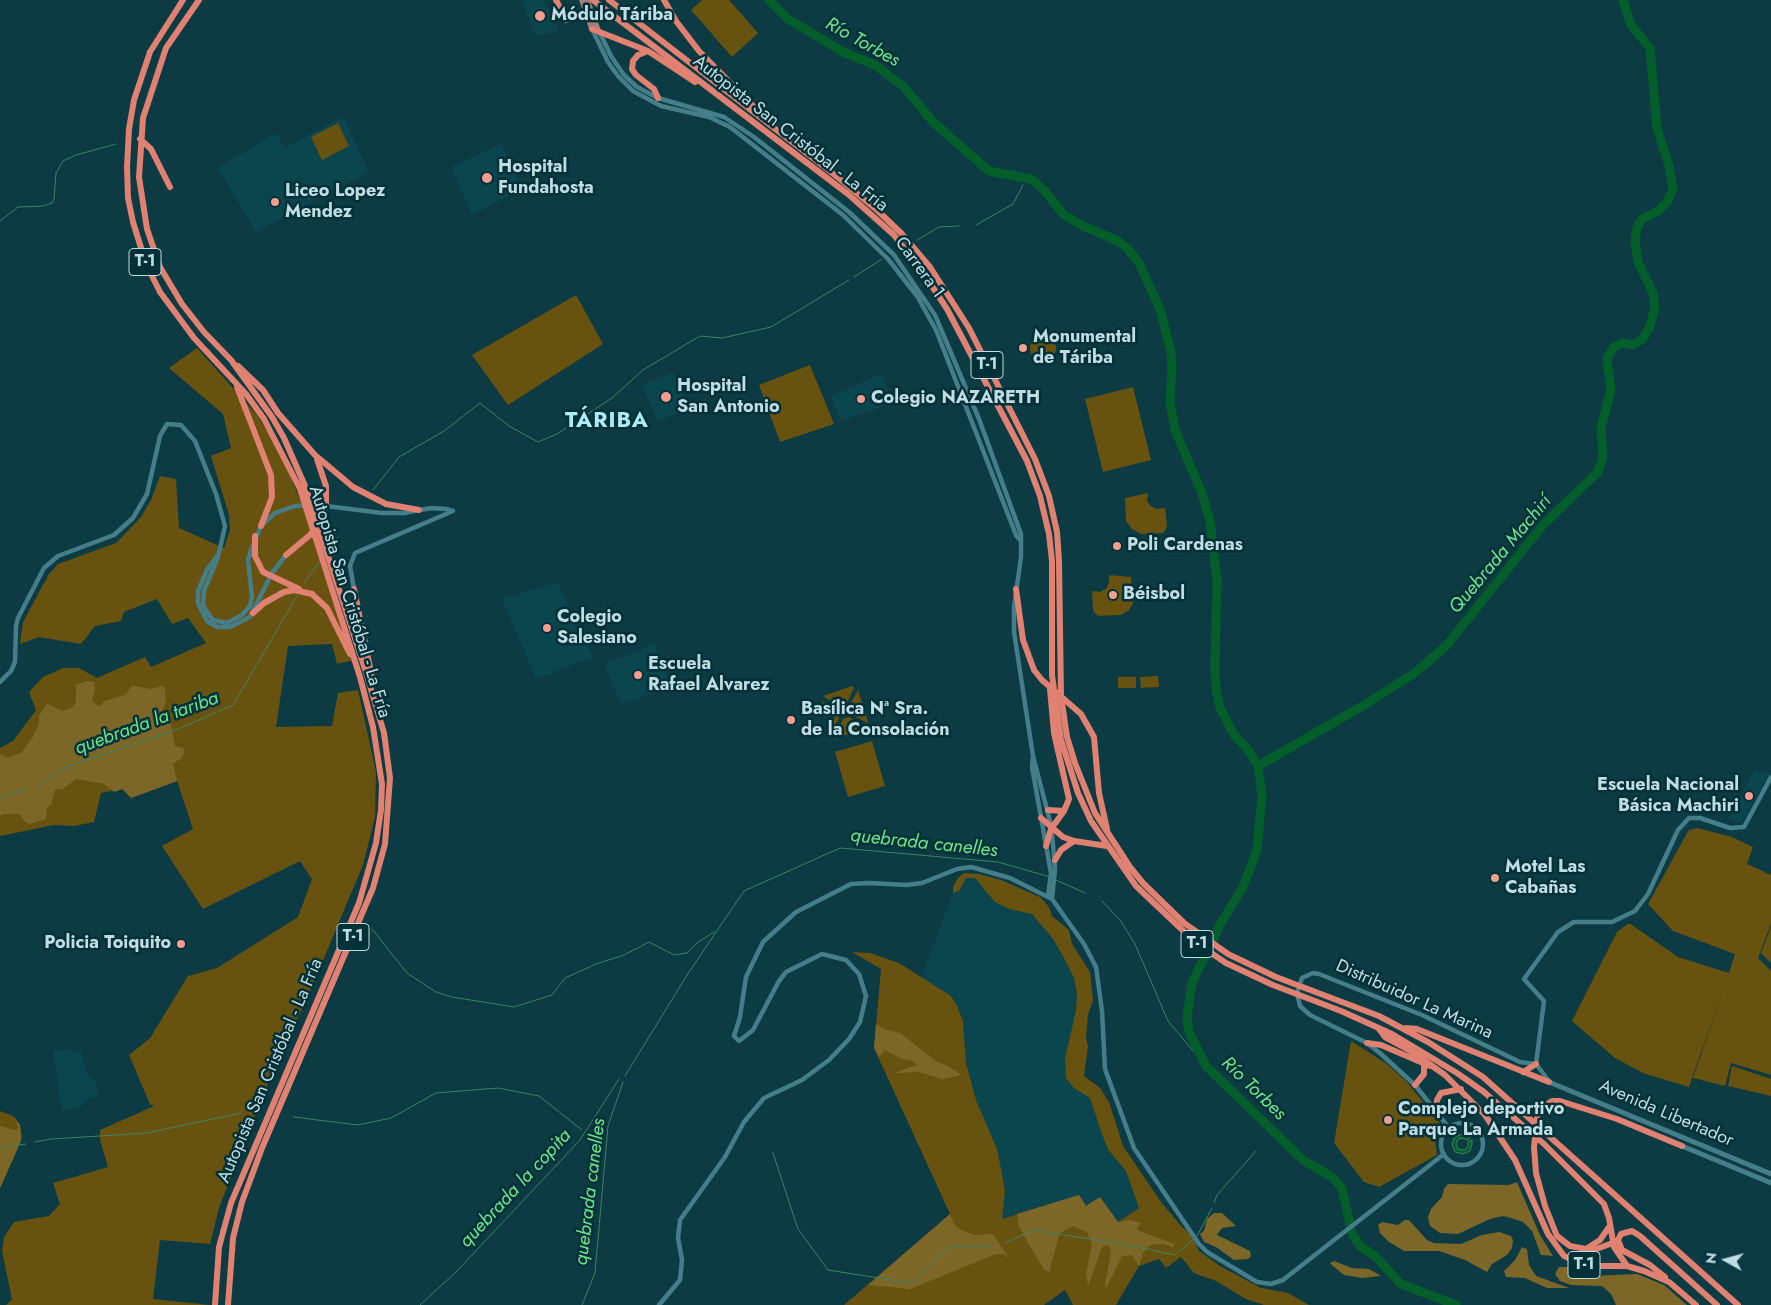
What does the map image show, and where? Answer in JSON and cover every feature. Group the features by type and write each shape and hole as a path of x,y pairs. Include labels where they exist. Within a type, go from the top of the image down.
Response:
{"highway":[{"name":"Autopista San Cristóbal - La Fría","path":"183,0 150,52 139,81 129,129 126,174 128,198 146,264 160,292 194,338 235,383 264,419 302,488"},
{"name":"Autopista San Cristóbal - La Fría","path":"199,0 166,48 148,100 140,139 141,196 146,229 154,252 182,304 204,332 231,360 272,417 302,488 375,700 384,733 390,778 388,821 380,867 363,913 262,1148 242,1202 233,1238 228,1305"},
{"path":"556,0 566,20"},
{"name":"Autopista San Cristóbal - La Fría","path":"593,0 848,194 894,235 924,274 954,321 1026,462 1040,496 1049,534 1052,561 1052,658 1057,717 1068,763 1078,793 1091,821 1107,846 1116,853 1158,899 1197,933 1228,954 1253,967 1379,1016 1447,1053 1483,1078 1738,1305"},
{"name":"Autopista San Cristóbal - La Fría","path":"609,0 878,211 901,233 930,267 969,328 1035,459 1049,496 1057,532 1060,591 1061,696 1067,737 1085,793 1116,853 1144,895 1195,942 1249,974 1378,1028 1385,1037 1433,1067 1461,1089 1485,1114 1515,1160 1554,1246 1564,1256 1581,1264 1598,1267 1628,1266 1669,1282 1696,1305"},
{"path":"664,0 694,46 772,127"},
{"path":"595,30 648,51 717,95"},
{"path":"648,51 638,55 633,61 632,69 636,75 654,89 658,98"},
{"path":"140,139 151,149 170,187"},
{"path":"231,360 263,390 278,413 315,455 353,487 374,500 419,510"},
{"path":"235,383 271,474 272,497 261,526"},
{"path":"286,554 310,535 322,521 326,503 326,486 315,455"},
{"path":"255,536 255,556 263,572 312,594 327,608 360,677"},
{"name":"Autopista San Cristóbal - La Fría","path":"215,1305 219,1247 231,1203 359,903 373,860 380,818 382,784 373,727 327,560"},
{"path":"354,589 371,670 375,700"},
{"path":"1016,589 1023,640 1030,662 1042,680 1081,714 1094,736 1100,793 1108,835"},
{"path":"253,613 264,603 284,592 294,590 312,594"},
{"path":"1046,846 1051,829 1069,799 1055,740 1050,705 1050,666 1052,658"},
{"path":"1048,810 1064,810"},
{"path":"1041,818 1051,829 1074,841 1107,846"},
{"path":"1055,860 1061,850 1074,841"},
{"path":"1401,1027 1417,1029 1549,1082"},
{"path":"1378,1028 1401,1039 1458,1073 1509,1112 1544,1144 1604,1204 1617,1254 1628,1266"},
{"path":"1367,1043 1381,1045 1424,1062 1422,1079 1415,1085"},
{"path":"1523,1072 1536,1064"},
{"path":"1436,1110 1441,1093 1461,1089"},
{"path":"1682,1146 1617,1119 1560,1100 1552,1101 1538,1110 1534,1147 1538,1186 1552,1226 1563,1243 1579,1249 1594,1250 1615,1242 1624,1231 1635,1232 1717,1305"},
{"path":"1586,1249 1600,1240 1609,1226"},
{"path":"1615,1242 1622,1250 1650,1265 1669,1282"}],"main road":[{"path":"582,0 595,30"},
{"name":"Carrera 1","path":"587,0 595,30"},
{"name":"Avenida Libertador","path":"1549,1082 1771,1174"},
{"name":"Avenida Libertador","path":"1682,1146 1771,1183"}],"street":[{"name":"Carrera 1","path":"595,30 610,56 624,75 637,87 658,98 716,113 737,125 848,212 894,255 922,293 947,342 1016,518 1021,541 1013,619 1014,640 1033,756"},
{"name":"Carrera 1","path":"595,30 608,62 618,76 633,91 662,106 710,117 730,126 843,215 888,259 917,296 936,330 1016,535 1021,541"},
{"path":"0,682 11,671 15,662 18,618 44,568 58,556 114,536 125,528 142,504 160,436 168,424 180,425 195,441 216,494 225,526 219,553 202,597 204,610 213,620 222,624 233,622 247,612 250,606 252,596 248,560 255,536 261,526 275,513 296,506 330,505 388,514 446,509 453,512 356,553 350,566 354,589"},
{"path":"219,553 207,570 198,591 198,603 204,616 211,624 225,628 235,626 253,613 268,580 286,554"},
{"path":"1033,756 1048,810 1055,860 1052,873"},
{"path":"1033,756 1032,767 1052,873 1050,897"},
{"path":"1549,1082 1536,1064 1544,1001 1524,979 1558,932 1574,922 1612,922 1635,911 1648,894 1678,830 1689,818 1700,818 1730,828 1744,827 1771,777"},
{"path":"659,1305 680,1280 682,1260 678,1238 680,1220 725,1157 744,1122 764,1098 802,1080 834,1056 849,1039 865,1008 866,996 855,969 839,957 822,954 786,972 779,981 753,1030 745,1038 736,1040 734,1032 740,1017 746,977 754,957 772,932 796,912 851,884 907,885 922,883 964,868 981,869 1050,897 1084,944 1096,967 1102,1011 1105,1069 1128,1135 1143,1164 1180,1213 1199,1244 1207,1252 1258,1282 1277,1284 1444,1154"},
{"name":"Distribuidor La Marina","path":"1449,1128 1415,1085 1367,1043 1302,1009 1296,998 1302,978 1313,973 1328,977 1422,1015 1520,1062 1536,1064"},
{"path":"1458,1124 1471,1125 1480,1134 1483,1146 1478,1158 1466,1164 1454,1163 1444,1154 1442,1138 1449,1128 1458,1124"}],"shaded area":[{"name":"Módulo Táriba","path":"522,0 544,0 559,32 535,35"},
{"path":"702,0 729,0 758,33 732,57 691,10"},
{"name":"Liceo Lopez Mendez","path":"343,116 369,172 256,232 218,168 276,133 285,148"},
{"path":"338,123 349,146 322,160 311,137"},
{"name":"Hospital Fundahosta","path":"501,144 523,189 472,215 451,167"},
{"path":"576,295 603,344 508,405 472,355"},
{"path":"1043,335 1052,339 1056,348 1052,357 1043,361 1034,357 1030,348 1034,339"},
{"path":"197,348 258,416 283,459 302,504 353,660 337,664 332,644 288,646 276,727 332,726 338,693 358,690 376,772 375,817 363,865 314,982 262,1097 219,1208 210,1244 160,1240 153,1299 209,1305 6,1305 12,1299 2,1251 4,1237 14,1222 49,1216 60,1204 53,1183 108,1167 100,1140 100,1130 154,1106 150,1104 129,1055 150,1038 188,976 217,968 298,917 312,879 300,861 203,909 162,846 193,829 177,781 131,798 122,789 101,793 94,822 74,826 54,825 0,836 0,748 13,741 36,710 29,692 43,677 63,668 79,668 97,678 145,657 151,667 206,643 188,618 172,624 157,599 124,612 121,621 95,626 81,644 39,637 20,644 23,622 49,574 58,564 116,543 141,517 151,500 160,476 176,479 179,528 224,548 230,530 229,515 211,456 231,448 223,414 169,368"},
{"path":"810,365 834,424 780,442 759,385"},
{"name":"Hospital San Antonio","path":"673,372 690,408 658,421 642,386"},
{"name":"Colegio NAZARETH","path":"881,374 893,403 841,421 830,396"},
{"path":"1133,387 1151,460 1103,472 1085,399"},
{"name":"Béisbol","path":"1148,493 1147,501 1151,506 1157,509 1165,508 1167,527 1163,533 1141,534 1132,529 1126,521 1125,498"},
{"name":"Béisbol","path":"1109,575 1131,577 1133,603 1129,610 1121,615 1098,616 1093,611 1092,591 1100,592 1106,589 1109,583"},
{"name":"Colegio Salesiano","path":"557,582 593,657 536,679 502,599"},
{"name":"Escuela Rafael Alvarez","path":"654,644 671,686 621,704 604,664"},
{"path":"1158,676 1159,687 1141,688 1140,677"},
{"path":"1118,677 1136,677 1136,688 1118,688"},
{"path":"86,681 94,682 95,690 92,698 93,702 99,706 105,701 125,695 132,686 151,689 162,686 165,689 166,702 161,713 171,725 175,746 183,748 185,751 181,759 173,763 177,781 131,798 123,789 114,792 104,784 76,779 63,789 55,790 51,805 47,807 46,819 30,824 26,823 19,814 3,814 0,816 0,754 7,758 21,753 33,737 39,723 39,716 45,706 48,704 62,711 73,707 76,701 76,685"},
{"path":"852,686 854,688 846,705 839,707 823,696"},
{"path":"858,690 867,723 851,714 849,706"},
{"path":"822,701 837,710 839,718 831,734 827,723 834,719 835,715 832,712 824,712"},
{"path":"849,717 866,729 835,738 843,719"},
{"path":"872,741 885,786 848,797 835,752"},
{"name":"Escuela Nacional Básica Machiri","path":"1755,770 1770,773 1744,819 1739,822 1728,820"},
{"path":"1697,828 1732,837 1753,847 1747,864 1771,875 1771,924 1758,958 1771,971 1771,1075 1731,1063 1725,1086 1693,1078 1724,987 1689,1087 1643,1073 1615,1058 1572,1021 1617,932 1629,923 1678,957 1729,973 1735,954 1673,931 1648,904 1689,830"},
{"path":"964,873 979,874 1001,880 1040,897 1049,907 1052,916 1069,930 1072,944 1090,972 1093,1000 1088,1015 1086,1038 1088,1046 1084,1076 1100,1088 1109,1102 1123,1146 1161,1202 1182,1227 1191,1234 1199,1251 1220,1266 1261,1288 1288,1293 1309,1305 1264,1305 1246,1299 1216,1281 1194,1273 1181,1257 1166,1268 1159,1259 1139,1266 1116,1305 1073,1305 1065,1290 1044,1305 844,1305 950,1214 874,1048 881,969 852,952 870,953 899,963 951,996 957,1006 963,1021 966,1063 976,1100 997,1149 1005,1191 1002,1219 1079,1195 1086,1206 1100,1197 1118,1222 1139,1208 1126,1171 1109,1151 1104,1140 1090,1098 1074,1088 1066,1078 1065,1059 1076,1010 1077,994 1074,978 1065,960 1053,939 1032,914 1009,909 995,902 975,878 966,878 959,891 953,893 953,887 958,878"},
{"path":"966,877 975,878 980,882 995,902 1032,914 1053,939 1074,978 1077,994 1076,1010 1070,1040 1074,1088 1090,1098 1104,1140 1109,1151 1126,1171 1139,1208 1118,1222 1100,1198 1086,1206 1079,1196 1001,1219 1005,1191 1002,1174 976,1100 966,1063 963,1021 951,996 921,978 953,893 959,891"},
{"path":"1771,927 1771,963 1761,953"},
{"path":"876,1024 886,1030 900,1033 937,1062 962,1075 943,1079 918,1072 896,1073 909,1067 918,1066 911,1060 902,1059 885,1050 879,1057 874,1048"},
{"name":"Complejo deportivo Parque La Armada","path":"1351,1041 1387,1064 1407,1082 1442,1126 1435,1138 1437,1155 1379,1187 1364,1182 1334,1143"},
{"path":"70,1049 75,1052 81,1051 86,1073 96,1082 98,1096 88,1099 80,1108 62,1111 53,1051"},
{"path":"1732,1066 1771,1079 1771,1096 1728,1086"},
{"path":"0,1111 13,1116 20,1125 22,1135 0,1188"},
{"path":"13,1116 20,1125 21,1141 0,1188 0,1126 15,1130 19,1128"},
{"path":"1462,1134 1470,1138 1467,1140 1463,1138 1458,1139 1456,1144 1458,1149 1464,1150 1468,1147 1468,1142 1472,1140 1470,1151 1463,1154 1455,1152 1452,1144 1455,1137"},
{"path":"1517,1182 1540,1235 1553,1256 1541,1255 1532,1231 1523,1222 1503,1216 1490,1219 1458,1234 1440,1233 1430,1226 1428,1217 1431,1209 1442,1197 1444,1189 1448,1184 1509,1185"},
{"path":"1079,1195 1086,1206 1100,1197 1118,1222 1129,1220 1140,1223 1137,1230 1175,1244 1173,1247 1164,1244 1150,1245 1143,1253 1139,1266 1132,1255 1122,1256 1106,1289 1105,1284 1111,1252 1110,1247 1106,1245 1102,1247 1088,1286 1086,1273 1092,1245 1087,1232 1073,1226 1060,1233 1049,1272 1044,1270 1019,1227 1017,1214"},
{"path":"1214,1213 1222,1213 1236,1226 1222,1228 1217,1235 1250,1251 1251,1256 1248,1259 1234,1260 1216,1247 1204,1242 1200,1234 1204,1231 1207,1219"},
{"path":"950,1214 954,1224 961,1230 975,1235 993,1234 1011,1261 1004,1254 996,1254 910,1289 868,1285"},
{"path":"1405,1220 1409,1220 1427,1240 1434,1243 1461,1244 1482,1235 1499,1232 1511,1236 1513,1240 1512,1248 1507,1255 1492,1264 1487,1272 1465,1260 1439,1251 1404,1251 1389,1242 1380,1233 1378,1225 1382,1222 1398,1225"},
{"path":"1522,1247 1527,1249 1529,1265 1536,1276 1569,1288 1547,1288 1525,1278 1506,1277 1504,1271 1515,1260"},
{"path":"1334,1261 1352,1268 1369,1269 1381,1276 1362,1278 1344,1275 1330,1263"},
{"path":"1559,1267 1568,1267 1579,1273 1591,1276 1637,1274 1664,1285 1687,1305 1616,1305 1611,1294 1602,1286 1571,1285 1560,1281 1555,1274"}],"waterway":[{"name":"Río Torbes","path":"769,0 788,19 843,52 875,65 904,87 933,122 989,171 1031,179 1044,190 1063,214 1083,226 1118,241 1128,249 1139,263 1160,309 1171,352 1170,402 1175,430 1202,493 1210,521 1217,580 1215,665 1216,690 1220,708 1234,735 1247,748 1258,766 1262,795 1257,850 1243,887 1222,921 1192,983 1187,1017 1189,1032 1206,1066 1303,1160 1332,1177 1342,1188 1352,1234 1360,1246 1375,1256 1401,1284 1456,1305"},
{"name":"Quebrada Machirí","path":"1258,766 1366,704 1416,672 1447,645 1543,525 1598,472 1603,456 1601,428 1611,390 1607,358 1614,347 1623,343 1633,345 1643,339 1650,326 1655,307 1653,293 1638,262 1635,241 1637,228 1642,219 1658,211 1667,202 1673,189 1669,166 1657,128 1650,48 1631,25 1623,0"},
{"path":"0,221 18,207 43,206 52,203 56,173 63,161 76,155 116,144"},
{"name":"quebrada la tariba","path":"976,225 1013,204 1023,185"},
{"name":"quebrada la tariba","path":"917,240 939,227 959,226"},
{"name":"quebrada la tariba","path":"854,277 882,259"},
{"name":"quebrada la tariba","path":"373,490 399,457 444,431 480,403 509,426 538,442 557,434 612,398 643,370 700,336 722,338 771,327 849,280"},
{"name":"quebrada la tariba","path":"329,550 338,537"},
{"name":"quebrada la tariba","path":"304,583 320,561"},
{"name":"quebrada la tariba","path":"39,786 69,766 178,729 233,705 297,596"},
{"name":"quebrada la tariba","path":"0,798 26,789"},
{"name":"quebrada canelles","path":"625,1076 689,972 744,891 840,848 998,862 1050,877"},
{"name":"quebrada canelles","path":"1056,880 1085,893"},
{"name":"quebrada canelles","path":"1102,901 1120,920 1135,944 1168,1021 1206,1066"},
{"path":"372,929 407,973 436,992 452,997 514,1007 552,995 565,978 596,964 624,955 649,942 674,955 687,953 697,943 714,932"},
{"name":"quebrada la copita","path":"420,1305 456,1272 580,1140 619,1079"},
{"name":"quebrada canelles","path":"582,1305 595,1273 608,1126 623,1082"},
{"path":"294,1117 358,1125 391,1118 436,1093 498,1088 539,1096 582,1130"},
{"path":"35,1142 51,1139 147,1133 241,1113"},
{"path":"0,1148 26,1144"},
{"path":"1214,1203 1217,1195 1256,1151"},
{"path":"773,1153 798,1229 828,1270 910,1283 950,1247 991,1246"},
{"path":"1197,1236 1212,1208"},
{"path":"1005,1243 1034,1230 1175,1255 1194,1239"}],"place":[{"name":"Módulo Táriba","path":"540,16"},
{"name":"Hospital Fundahosta","path":"487,178"},
{"name":"Liceo Lopez Mendez","path":"275,202"},
{"name":"Monumental de Táriba","path":"1023,348"},
{"name":"Hospital San Antonio","path":"666,397"},
{"name":"Colegio NAZARETH","path":"861,399"},
{"name":"Poli Cardenas","path":"1117,546"},
{"name":"Béisbol","path":"1113,595"},
{"name":"Colegio Salesiano","path":"547,628"},
{"name":"Escuela Rafael Alvarez","path":"638,675"},
{"name":"Basílica Nª Sra. de la Consolación","path":"791,720"},
{"name":"Escuela Nacional Básica Machiri","path":"1749,796"},
{"name":"Motel Las Cabañas","path":"1495,878"},
{"name":"Policia Toiquito","path":"181,944"},
{"name":"Complejo deportivo Parque La Armada","path":"1388,1120"}],"district":[{"name":"TÁRIBA","path":"607,422"}]}
